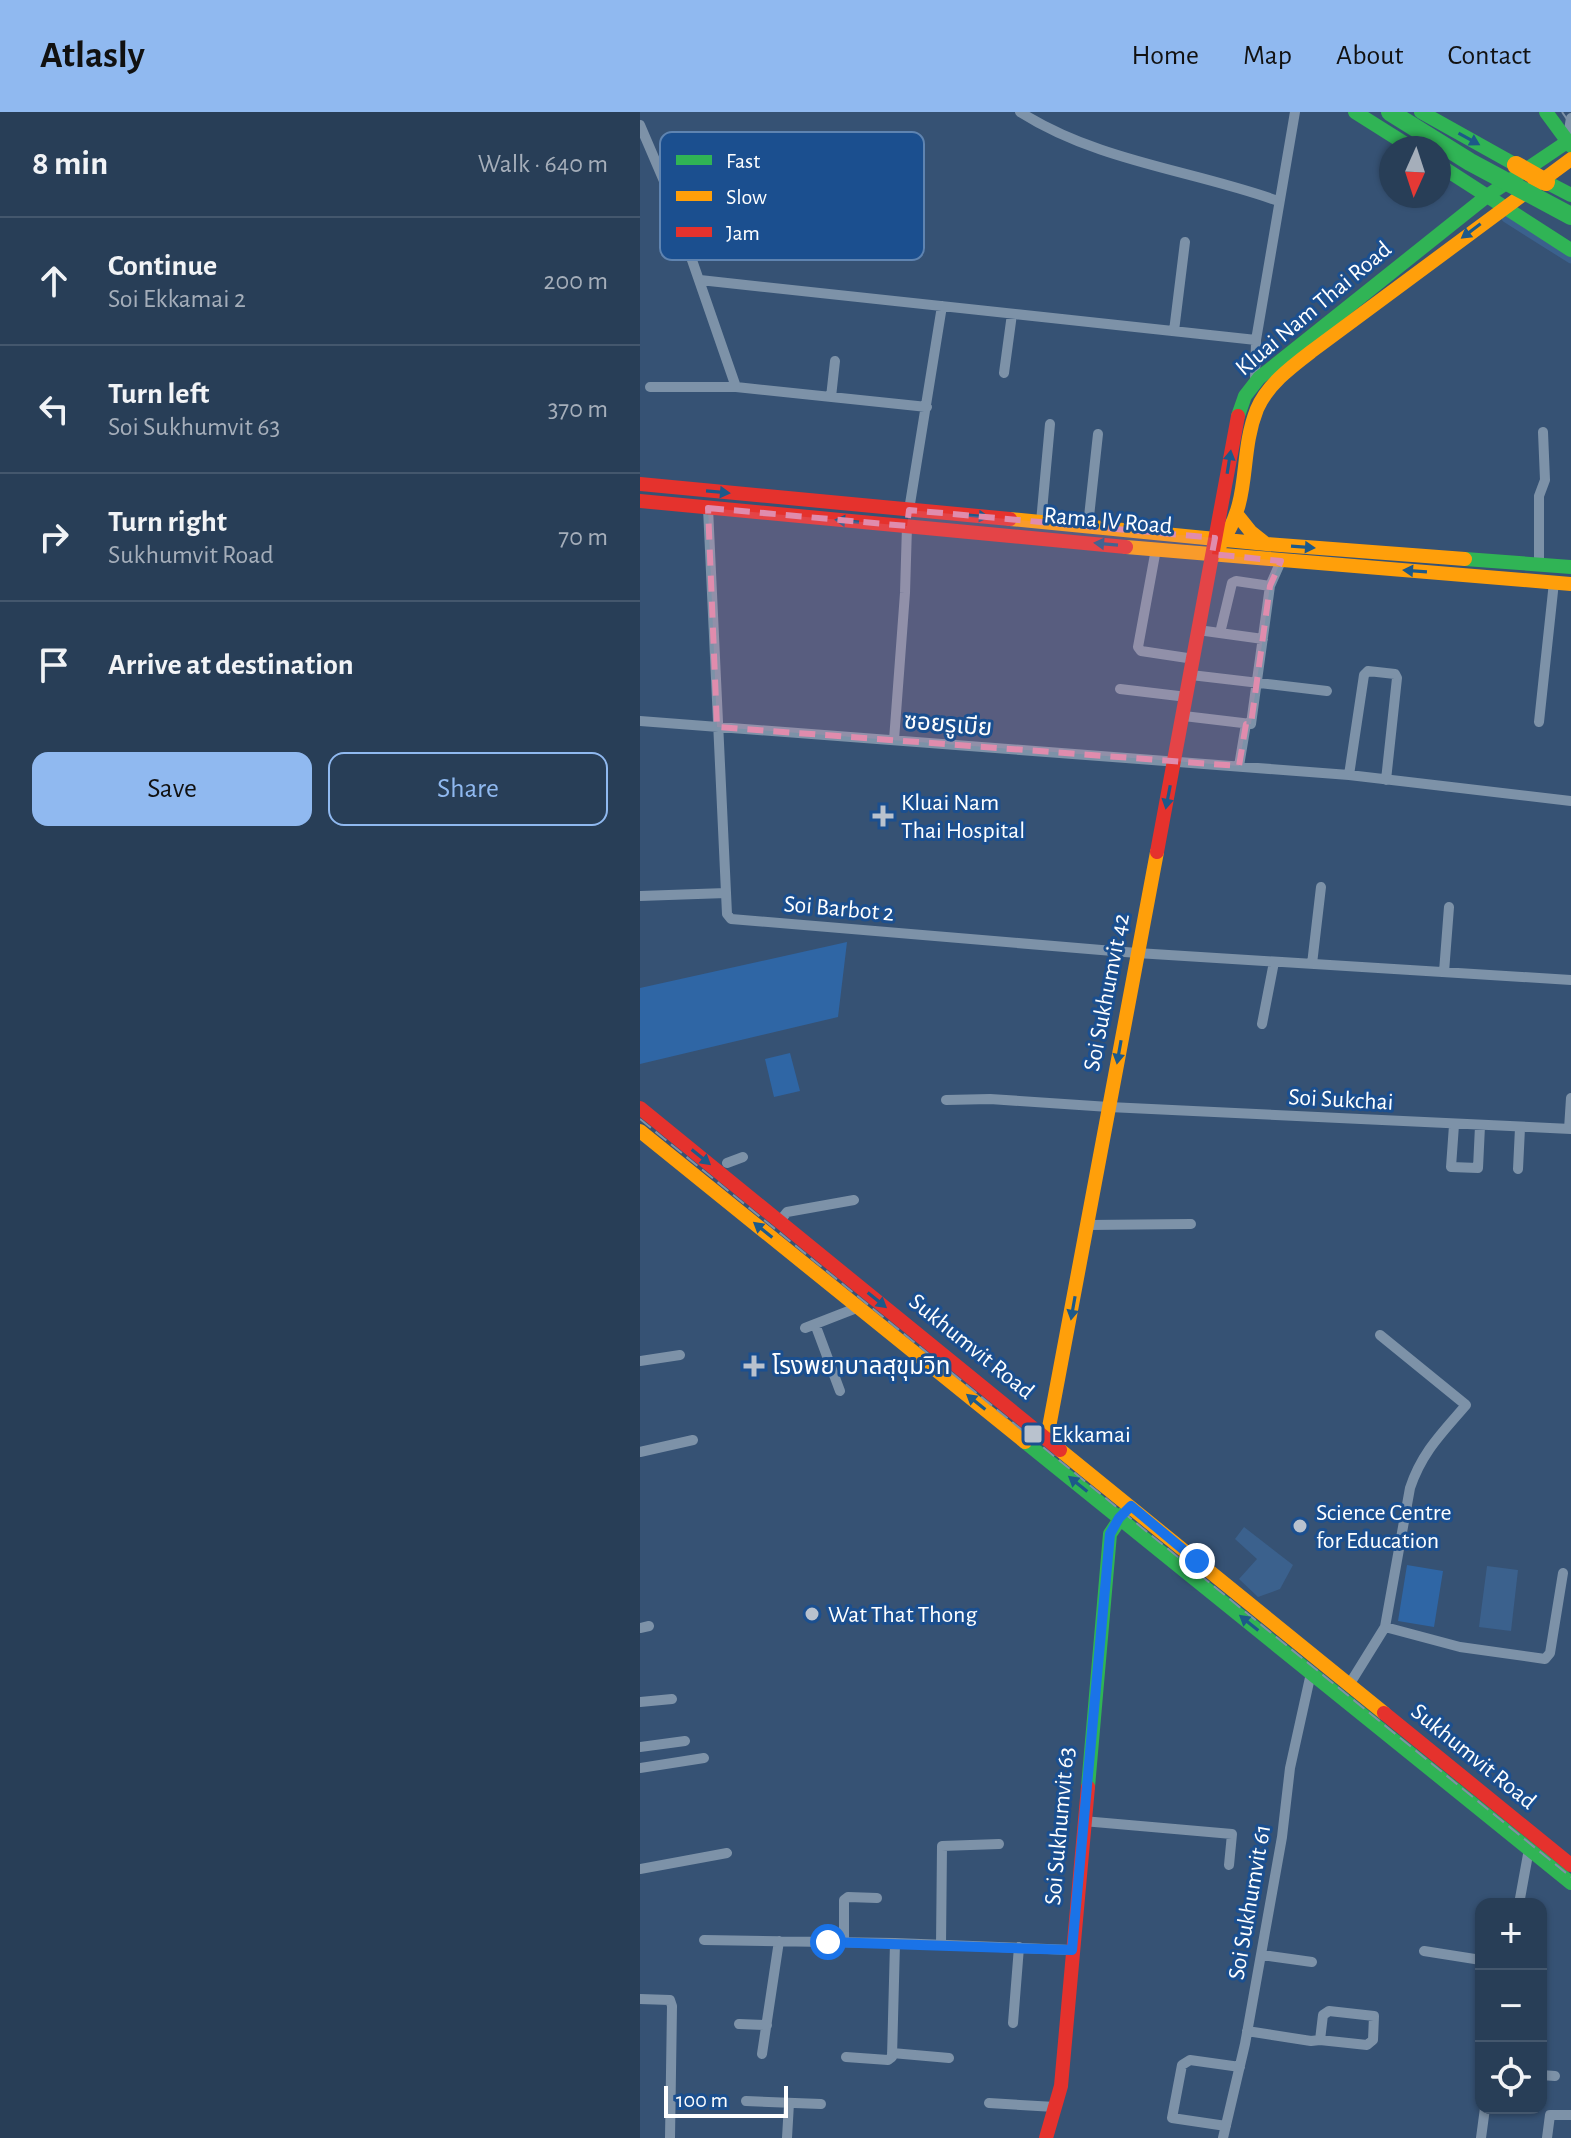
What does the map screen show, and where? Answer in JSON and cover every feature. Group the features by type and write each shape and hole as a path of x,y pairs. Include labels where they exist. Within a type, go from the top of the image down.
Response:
{"main road":[{"path":"1355,112 1393,136"},
{"path":"1390,112 1470,162 1571,216"},
{"path":"1421,112 1571,195"},
{"path":"1546,112 1567,149"},
{"name":"Kluai Nam Thai Road","path":"1218,544 1235,427 1245,396 1310,355 1503,207 1526,180 1567,149"},
{"path":"1451,173 1571,250"},
{"name":"Kluai Nam Thai Road","path":"1218,544 1239,517 1260,388 1487,196 1526,180"},
{"name":"Rama IV Road","path":"640,484 1156,549 1267,544 1571,567"},
{"name":"Rama IV Road","path":"640,501 708,508 1088,526 1218,544 1281,561 1563,583"},
{"path":"1239,517 1251,532 1267,544"},
{"name":"Soi Sukhumvit 42","path":"1042,1445 1088,1225 1198,630 1218,544"},
{"name":"Sukhumvit Road","path":"640,1108 780,1221 859,1307 1042,1445"},
{"name":"Sukhumvit Road","path":"640,1131 811,1258 1316,1667 1571,1883"},
{"name":"Soi Sukhumvit 63","path":"1046,2138 1062,2074 1110,1534 1125,1512"},
{"name":"Sukhumvit Road","path":"1316,1667 1349,1685 1571,1865"}],"street":[{"path":"1020,112 1083,144 1278,201"},
{"path":"1260,388 1256,340 1295,112"},
{"path":"1567,149 1571,118"},
{"path":"640,125 660,172"},
{"path":"1174,331 1185,242"},
{"path":"693,260 736,387"},
{"path":"700,280 1256,340"},
{"path":"894,740 908,518 942,306"},
{"path":"1004,373 1012,314"},
{"path":"831,397 835,361"},
{"path":"650,387 736,387 927,407"},
{"path":"1041,522 1050,424"},
{"path":"1539,565 1539,496 1545,480 1543,432"},
{"path":"1088,526 1098,434"},
{"name":"Soi Barbot 2","path":"708,508 727,914 731,919 1137,953"},
{"path":"1156,549 1138,647 1141,651 1255,684 1327,691"},
{"path":"1120,689 1251,724 1270,586 1281,561"},
{"path":"1220,633 1232,583 1270,586"},
{"path":"1539,722 1563,583"},
{"path":"1198,630 1263,639"},
{"path":"1349,775 1365,672 1395,674 1386,780"},
{"name":"ซอยรูเบีย","path":"640,721 1349,775 1571,801"},
{"path":"1239,766 1246,724"},
{"path":"1312,964 1321,887"},
{"path":"640,896 726,893"},
{"path":"1444,972 1449,907"},
{"path":"1137,953 1571,980"},
{"path":"1262,1024 1274,962"},
{"path":"1570,1129 1571,1098"},
{"name":"Soi Sukchai","path":"946,1100 990,1099 1570,1129"},
{"path":"1454,1125 1451,1167 1478,1168 1480,1126"},
{"path":"1518,1169 1520,1128"},
{"path":"727,1163 743,1157"},
{"path":"780,1221 787,1212 854,1200"},
{"path":"1088,1225 1191,1224"},
{"path":"840,1391 810,1326 859,1307"},
{"path":"1349,1685 1385,1627 1410,1488 1417,1468 1426,1451 1466,1405 1380,1335"},
{"path":"640,1361 680,1355"},
{"path":"640,1452 693,1440"},
{"path":"1385,1627 1460,1647 1545,1659 1550,1653 1563,1573"},
{"name":"Soi Sukhumvit 61","path":"1224,2132 1262,1955 1290,1768 1316,1667"},
{"path":"640,1702 672,1699"},
{"path":"640,1747 685,1741"},
{"path":"640,1768 704,1758"},
{"path":"1083,1821 1232,1834 1229,1865"},
{"path":"941,1945 942,1846 999,1844"},
{"path":"1520,1898 1529,1849"},
{"path":"640,1869 727,1853"},
{"path":"844,1942 844,1900 848,1897 877,1898"},
{"path":"704,1940 1072,1950"},
{"path":"762,2054 779,1941"},
{"path":"846,2057 888,2060 892,2053 895,1943"},
{"path":"1013,2023 1019,1947"},
{"path":"1424,1951 1475,1959"},
{"path":"1262,1955 1312,1962"},
{"path":"640,1999 663,1998 670,2000 672,2006 670,2138"},
{"path":"1247,2031 1311,2041 1367,2045 1373,2040 1375,2019 1372,2015 1325,2012 1320,2040"},
{"path":"739,2024 767,2025"},
{"path":"892,2053 949,2058"},
{"path":"1224,2132 1172,2118 1182,2065 1190,2060 1240,2067"},
{"path":"1547,2075 1555,2076"},
{"path":"746,2101 821,2104"},
{"path":"787,2138 789,2103"},
{"path":"989,2103 1055,2107"},
{"path":"1481,2138 1484,2114"},
{"path":"1547,2138 1550,2115 1571,2115"}],"highlighted area":[{"path":"708,508 907,526 909,510 1215,538 1212,554 1281,561 1270,586 1251,724 1246,724 1239,766 717,727"}],"shaded area":[{"path":"847,942 838,1017 640,1064 640,988"},
{"path":"790,1053 800,1091 774,1097 765,1059"},
{"path":"1244,1527 1293,1565 1280,1589 1258,1597 1239,1579 1257,1559 1235,1539"},
{"path":"1407,1565 1443,1571 1434,1627 1398,1621"},
{"path":"1487,1566 1518,1570 1511,1631 1479,1627"}],"waterway":[{"path":"1506,218 1571,259"}],"railway":[{"path":"1562,112 1571,125"},
{"path":"640,1119 1571,1877"}],"traffic: fast":[{"path":"1355,112 1393,136"},
{"path":"1390,112 1470,162 1571,216"},
{"path":"1421,112 1516,165"},
{"path":"1546,112 1571,146"},
{"path":"1238,416 1245,396 1259,378 1487,196 1567,142"},
{"path":"1451,173 1571,250"},
{"path":"1546,182 1571,195"},
{"path":"1465,559 1571,567"},
{"path":"1025,1442 1571,1883"},
{"path":"1088,1787 1110,1534 1124,1513"}],"traffic: slow":[{"path":"1220,545 1237,511 1251,427 1261,400 1273,384 1312,351 1571,159"},
{"path":"1516,165 1546,182"},
{"path":"1239,517 1266,544"},
{"path":"1010,519 1465,559"},
{"path":"1126,547 1571,584"},
{"path":"1047,1438 1157,852"},
{"path":"640,1131 1025,1442"},
{"path":"1060,1450 1384,1713"}],"traffic: jam":[{"path":"1157,852 1238,416"},
{"path":"640,484 1010,519"},
{"path":"640,501 1126,547"},
{"path":"640,1108 1060,1450"},
{"path":"1384,1713 1571,1865"},
{"path":"1046,2138 1061,2086 1088,1787"}],"place":[{"name":"Kluai Nam Thai Hospital","path":"883,816"},
{"name":"โรงพยาบาลสุขุมวิท","path":"754,1366"},
{"name":"Ekkamai","path":"1033,1434"},
{"name":"Science Centre for Education","path":"1300,1526"},
{"name":"Wat That Thong","path":"812,1614"}],"route":[{"path":"828,1942 1072,1950 1110,1534 1131,1506 1197,1561"}]}
